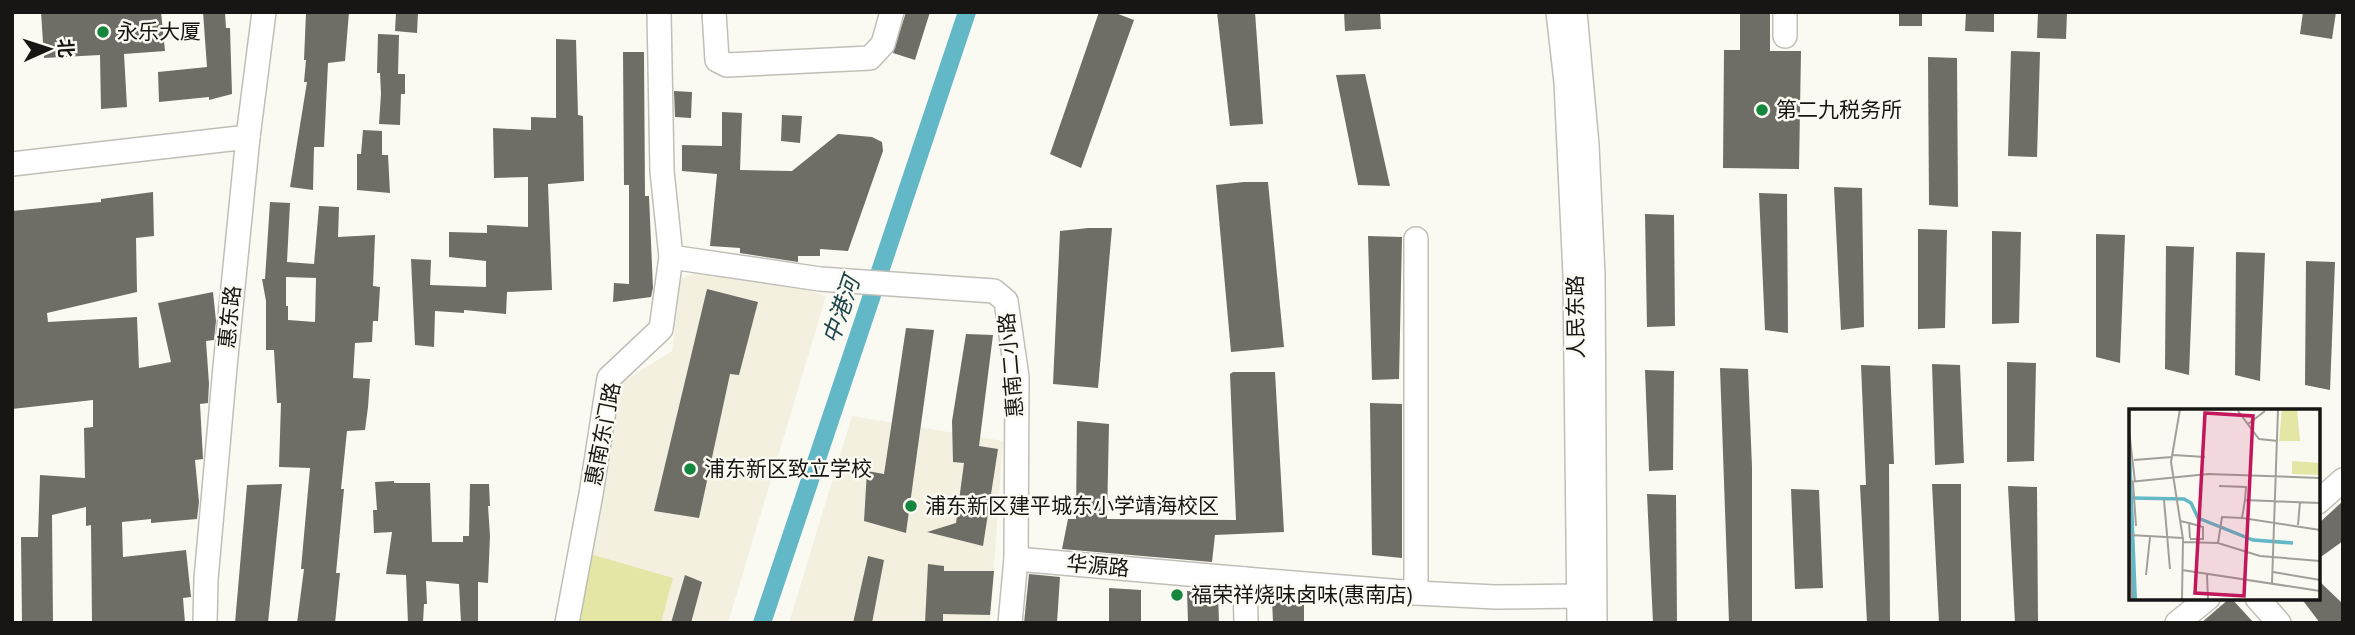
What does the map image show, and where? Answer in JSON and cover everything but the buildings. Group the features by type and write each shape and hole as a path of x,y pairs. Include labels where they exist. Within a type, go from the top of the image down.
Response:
{"street":[{"name":"惠东路","path":"205,623 206,579 248,138 264,12"},
{"name":"惠南东门路","path":"568,623 609,378 662,329 671,257 662,171 659,12"},
{"path":"714,12 717,60 727,65 870,58 883,44 892,12"},
{"name":"人民东路","path":"1558,12 1570,133 1576,275 1578,623"},
{"name":"人民东路","path":"1575,12 1584,93 1592,262 1595,623"},
{"path":"1784,36 1785,12"},
{"path":"12,164 248,138"},
{"path":"1416,239 1416,593"},
{"name":"惠南二小路","path":"671,257 820,279 994,291 1006,301 1017,377 1016,559"},
{"path":"2320,500 2343,480"},
{"path":"1010,623 1016,559"},
{"name":"华源路","path":"1016,559 1416,593 1494,597 1578,596"},
{"path":"1245,579 1245,623"},
{"path":"2177,623 2206,600"},
{"path":"2259,600 2279,623"}],"shaded area":[{"name":"浦东新区致立学校","path":"696,273 788,284 826,296 728,623 577,623 621,383 672,351 681,278"},
{"name":"浦东新区建平城东小学靖海校区","path":"852,416 1003,441 990,623 789,623"}],"green space":[{"path":"590,554 673,578 661,623 577,623"}],"waterway":[{"name":"中港河","path":"762,623 967,12"}],"place":[{"name":"永乐大厦","path":"103,32"},
{"name":"第二九税务所","path":"1762,110"},
{"name":"浦东新区致立学校","path":"690,469"},
{"name":"浦东新区建平城东小学靖海校区","path":"911,506"},
{"name":"福荣祥烧味卤味(惠南店)","path":"1177,595"}]}
